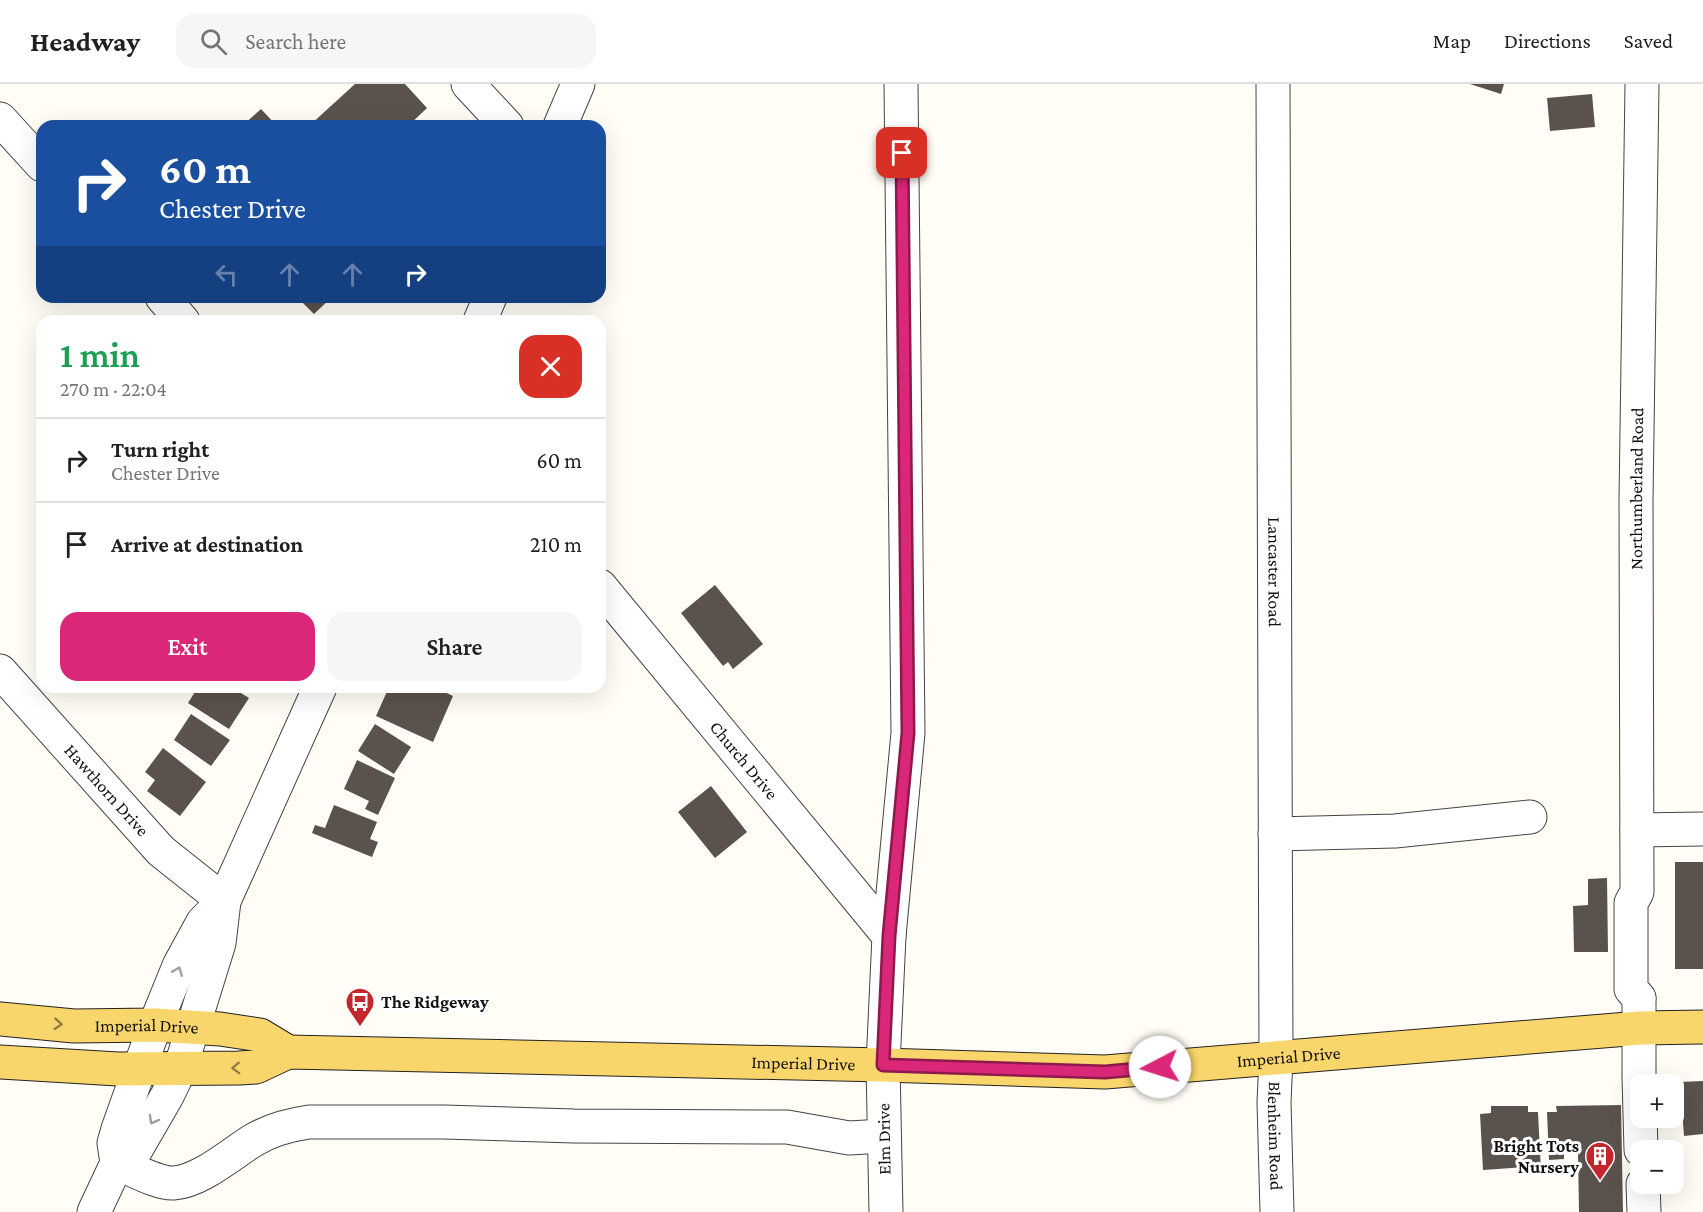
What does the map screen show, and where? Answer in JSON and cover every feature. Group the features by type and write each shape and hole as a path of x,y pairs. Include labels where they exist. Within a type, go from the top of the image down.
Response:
{"main road":[{"name":"Imperial Drive","path":"0,1062 138,1069 256,1067 288,1052 1105,1072 1276,1058 1639,1013 1703,1027"},
{"name":"Imperial Drive","path":"0,1019 74,1026 194,1027 260,1035 288,1052"}],"street":[{"path":"468,84 501,120"},
{"path":"563,120 578,84"},
{"name":"Elm Drive","path":"886,1212 883,1065 889,936 908,733 901,84"},
{"name":"Lancaster Road","path":"1273,84 1276,1058"},
{"name":"Northumberland Road","path":"1639,1013 1645,989 1646,899 1637,892 1636,501 1642,84"},
{"path":"0,119 36,158"},
{"path":"167,303 178,315"},
{"name":"Church Drive","path":"606,593 889,936"},
{"name":"Hawthorn Drive","path":"0,671 161,851 224,901"},
{"path":"117,1163 134,1153 180,1069 219,943 224,901 317,693"},
{"path":"1275,834 1395,831 1530,817"},
{"path":"1637,830 1703,830"},
{"path":"94,1212 117,1163 114,1143 138,1069 179,966 203,922 224,901"},
{"path":"1639,1013 1641,1140"},
{"name":"Blenheim Road","path":"1276,1058 1274,1101 1277,1212"},
{"path":"117,1163 172,1183 186,1180 212,1167 272,1131 309,1122 787,1127 849,1138 884,1136"},
{"path":"1643,1194 1644,1212"}],"building":[{"path":"355,84 405,84 427,108 414,120 316,120"},
{"path":"1470,84 1504,84 1501,94"},
{"path":"1592,94 1595,127 1550,131 1547,98"},
{"path":"261,109 271,120 249,120"},
{"path":"303,303 326,303 314,314"},
{"path":"715,585 763,644 733,669 728,662 723,666 681,613"},
{"path":"194,693 241,693 249,698 229,729 188,703"},
{"path":"386,693 447,693 453,696 433,742 376,716"},
{"path":"191,714 230,740 211,766 174,740"},
{"path":"375,724 411,747 394,774 358,751"},
{"path":"163,748 206,782 180,816 147,791 155,780 145,772"},
{"path":"357,760 395,778 378,815 365,809 369,801 344,789"},
{"path":"711,786 747,832 715,858 678,812"},
{"path":"334,805 377,822 370,839 378,842 372,857 312,833 315,825 325,828"},
{"path":"1675,862 1703,862 1703,969 1675,969"},
{"path":"1607,878 1608,952 1574,952 1573,906 1588,905 1588,879"},
{"path":"1703,1081 1703,1134 1684,1136 1684,1082"},
{"name":"Bright Tots Nursery","path":"1621,1105 1623,1212 1579,1212 1578,1152 1564,1152 1564,1159 1549,1160 1547,1112 1557,1112 1556,1106"},
{"path":"1491,1106 1528,1106 1528,1112 1538,1112 1541,1172 1526,1172 1526,1167 1483,1170 1480,1114 1491,1113"}],"place":[{"name":"The Ridgeway","path":"360,1028"},
{"name":"Bright Tots Nursery","path":"1600,1182"}],"route":[{"path":"902,153 908,733 889,936 883,1065 1105,1072 1160,1067"}]}
